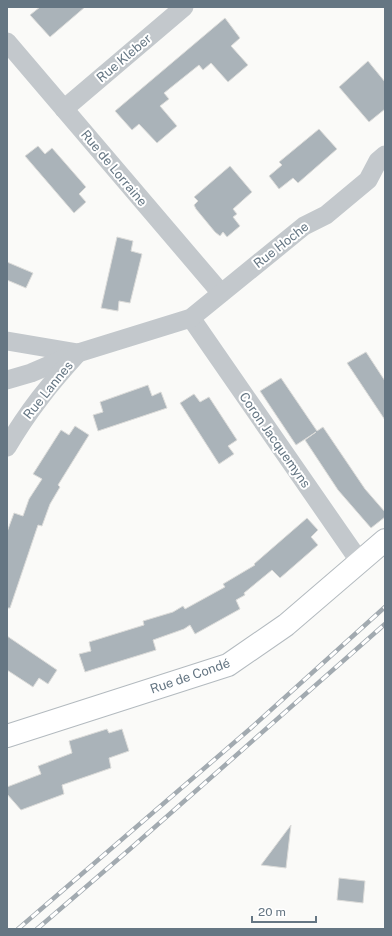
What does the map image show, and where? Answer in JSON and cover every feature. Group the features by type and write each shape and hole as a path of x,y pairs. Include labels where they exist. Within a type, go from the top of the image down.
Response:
{"main road":[{"name":"Rue de Condé","path":"7,736 228,665 286,625 385,540"}],"street":[{"name":"Rue Kleber","path":"64,109 184,7"},
{"name":"Rue de Lorraine","path":"7,42 221,293"},
{"name":"Rue Hoche","path":"191,318 304,226 326,215 368,180 378,161 385,155"},
{"path":"7,380 31,373 78,353 191,318"},
{"name":"Coron Jacquemyns","path":"191,318 360,562"},
{"path":"7,341 78,353"},
{"name":"Rue Lannes","path":"7,447 20,424 45,390 78,353"}],"building":[{"path":"40,7 85,7 50,37 30,15"},
{"path":"225,18 240,38 231,46 248,65 228,82 211,63 203,70 199,65 164,93 169,99 160,106 177,126 157,143 139,124 132,130 115,111"},
{"path":"368,61 385,82 385,109 369,122 339,87"},
{"path":"319,129 337,149 298,183 293,178 279,189 269,176 282,165 279,162"},
{"path":"38,146 45,154 52,148 86,187 79,194 86,202 74,213 25,156"},
{"path":"230,166 252,192 233,209 237,214 233,217 240,226 227,237 223,232 220,236 215,232 196,209 194,205 198,201 194,197"},
{"path":"117,237 133,241 131,251 142,254 130,303 119,301 118,311 101,308"},
{"path":"7,262 33,273 26,288 7,280"},
{"path":"366,352 385,381 385,420 347,363"},
{"path":"281,378 317,431 323,427 365,489 385,512 385,517 371,528 338,490 305,440 316,432 296,445 260,391"},
{"path":"148,385 152,396 161,392 167,408 98,431 93,415 103,412 100,402"},
{"path":"194,394 200,402 209,397 237,440 228,446 234,454 219,464 180,403"},
{"path":"75,426 89,435 58,485 60,487 50,504 42,526 38,525 10,608 7,608 7,532 14,513 23,516 29,499 42,479 33,474 61,430 69,435"},
{"path":"307,518 318,530 311,537 318,545 280,578 272,570 244,593 245,595 236,600 240,609 195,634 190,625 184,629 153,640 156,650 85,672 79,654 91,651 89,642 144,625 143,621 173,612 183,606 185,609 225,587 223,584 255,565 254,564"},
{"path":"7,636 57,670 48,684 39,678 33,687 7,670"},
{"path":"107,729 109,733 122,729 129,751 109,758 111,768 62,785 64,794 21,810 7,794 7,787 41,774 38,766 72,753 69,741"},
{"path":"291,825 286,868 261,865"},
{"path":"339,878 365,881 363,903 337,900"}],"railway":[{"path":"18,929 251,728 385,607"},
{"path":"37,929 385,624"}]}
